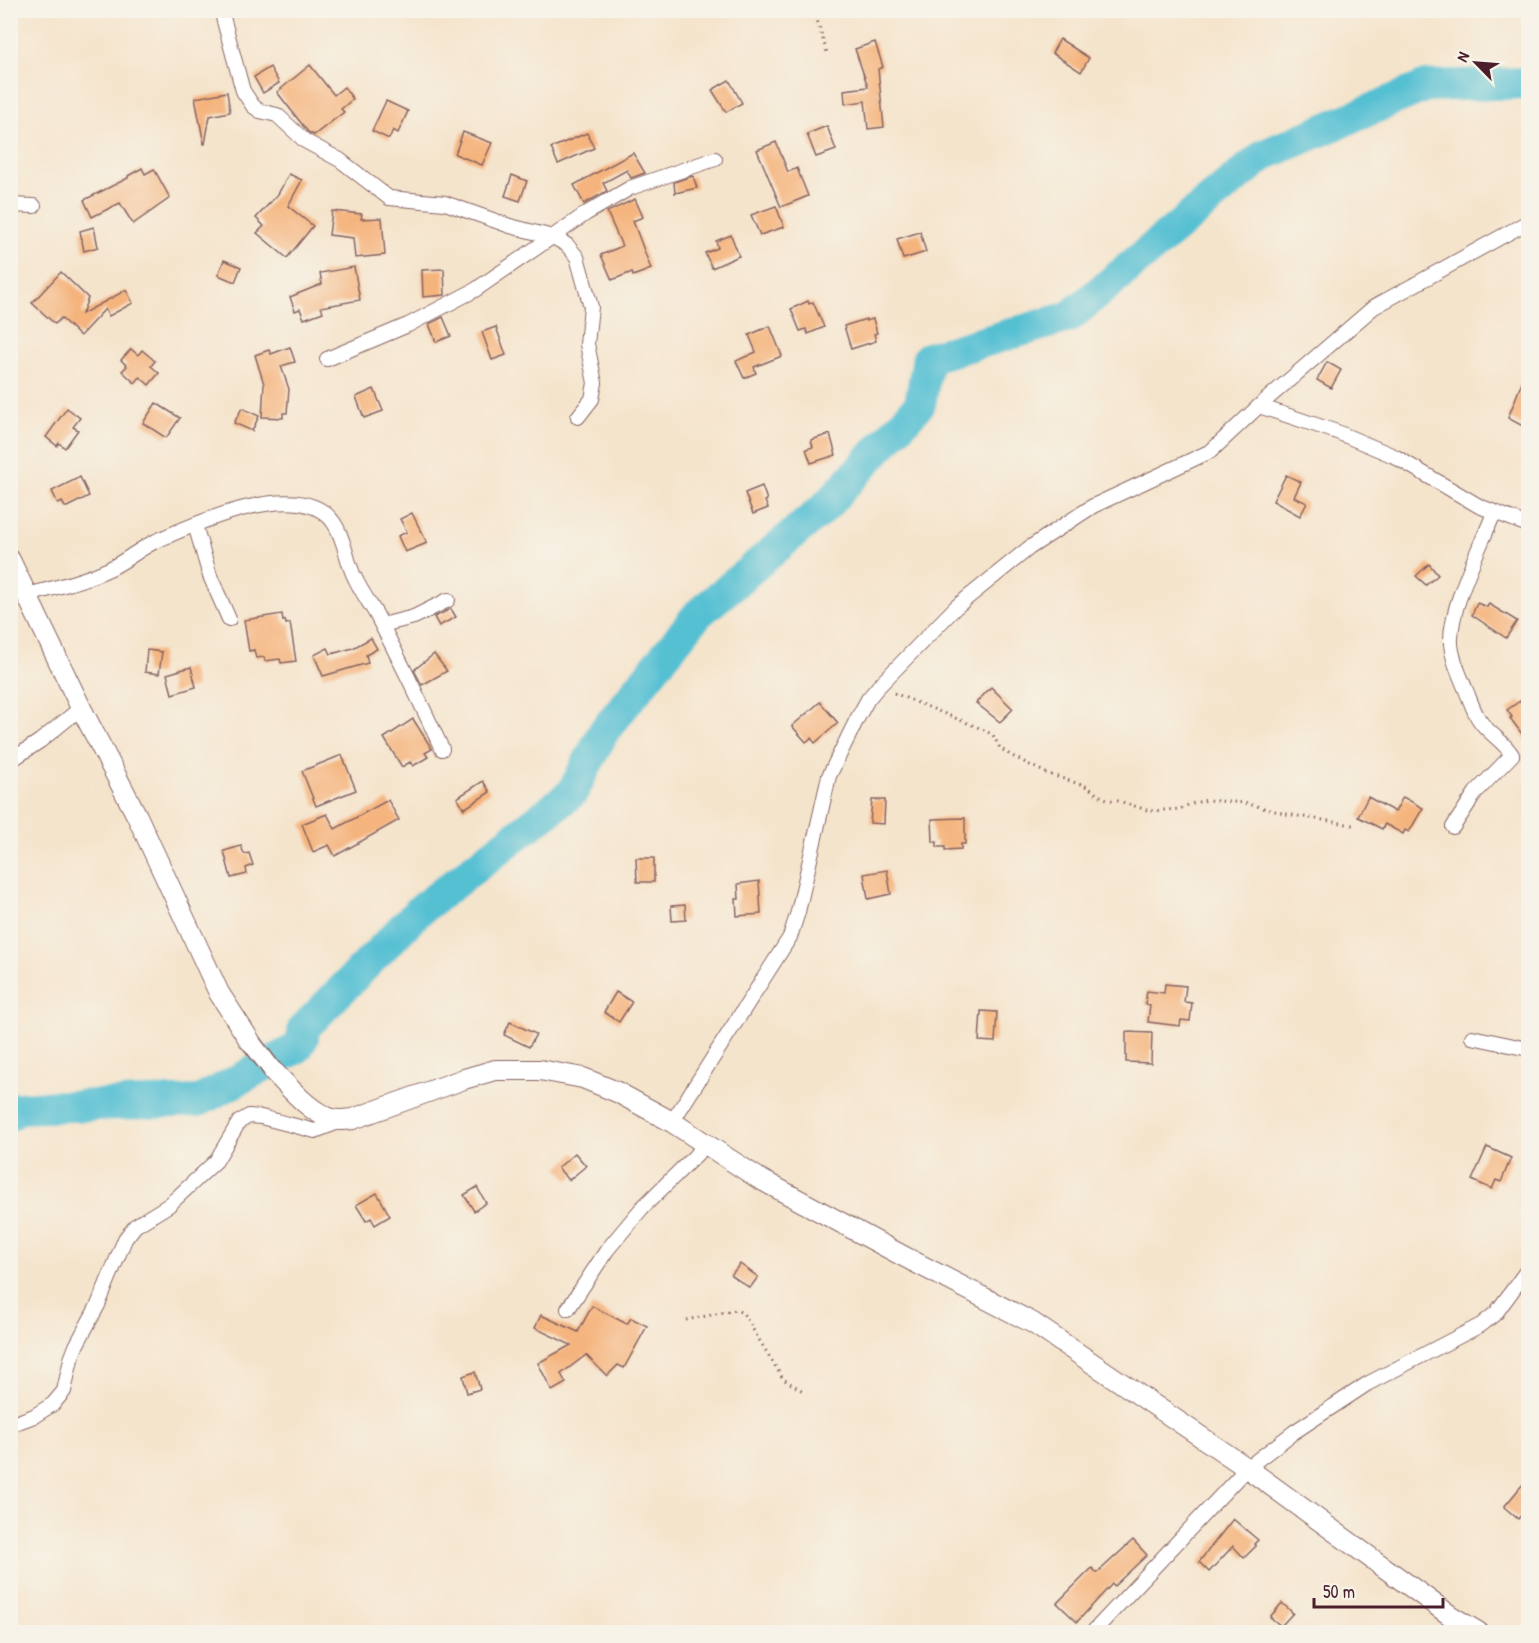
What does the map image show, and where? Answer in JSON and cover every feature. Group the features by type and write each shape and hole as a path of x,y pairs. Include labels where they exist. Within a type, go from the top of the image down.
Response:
{"main road":[{"path":"10,560 81,708 137,816 219,993 250,1041"},
{"path":"274,1072 294,1094 312,1108 329,1118 343,1120 353,1119 495,1070 529,1070 583,1078 617,1092 672,1122 758,1178 1033,1323 1247,1468 1451,1616 1478,1632"}],"street":[{"path":"221,10 243,91 253,106 260,111 277,115 305,141 340,160 389,198 445,203 510,226 553,237 567,245 578,257 591,307 587,344 595,383 592,399 578,417"},
{"path":"327,359 408,325 475,290 587,213 630,188 715,159"},
{"path":"10,205 34,206"},
{"path":"672,1122 790,937 798,912 829,776 857,718 878,687 956,607 1029,548 1093,506 1211,451 1259,406 1374,307 1528,222"},
{"path":"1259,406 1337,432 1394,456 1494,513 1528,525"},
{"path":"27,596 108,569 156,541 244,507 294,502 316,508 335,523 354,577 417,693 442,749"},
{"path":"1454,827 1476,792 1512,755 1506,746 1481,723 1452,658 1451,633 1460,598 1494,513"},
{"path":"195,525 210,576 230,620"},
{"path":"382,625 414,617 448,600"},
{"path":"10,762 81,708"},
{"path":"1472,1037 1528,1049"},
{"path":"250,1041 274,1072"},
{"path":"10,1425 34,1416 52,1404 64,1391 76,1346 98,1305 125,1239 135,1226 169,1205 216,1161 239,1122 249,1116 261,1117 315,1131 343,1120"},
{"path":"568,1309 608,1250 642,1208 707,1144"},
{"path":"1093,1632 1247,1468 1294,1432 1367,1384 1481,1325 1496,1313 1528,1269"}],"path":[{"path":"814,10 826,53"},
{"path":"878,687 982,729 993,735 1000,748 1010,755 1046,773 1088,787 1109,800 1150,811 1180,809 1207,800 1245,803 1286,814 1353,825"},
{"path":"686,1320 736,1310 743,1313 783,1379 803,1391"}],"building":[{"path":"1060,39 1089,58 1081,72 1052,53"},
{"path":"875,42 883,67 878,69 884,127 868,129 865,101 845,104 844,90 868,87 855,49"},
{"path":"310,65 334,95 344,87 353,99 341,109 344,112 314,135 308,132 277,92"},
{"path":"270,67 279,83 263,93 254,77"},
{"path":"729,80 742,103 726,112 712,90"},
{"path":"227,92 230,112 210,116 204,144 195,98"},
{"path":"386,101 408,111 398,133 393,130 389,139 372,131"},
{"path":"827,126 836,150 816,157 807,134"},
{"path":"463,132 492,143 482,165 455,154"},
{"path":"587,133 594,148 558,164 551,148"},
{"path":"776,142 788,172 797,168 808,196 781,207 757,150"},
{"path":"633,153 645,173 631,178 627,170 603,183 607,191 584,204 574,185"},
{"path":"142,168 145,174 154,169 170,198 133,224 120,203 92,217 84,200 128,178"},
{"path":"289,174 302,180 288,206 313,226 287,258 257,233 264,226 256,218 278,194"},
{"path":"512,175 527,181 520,201 505,196"},
{"path":"693,176 697,188 675,193 674,182"},
{"path":"635,199 643,217 633,221 651,269 633,276 632,272 612,280 601,255 622,246 607,212"},
{"path":"776,206 784,227 760,235 751,215"},
{"path":"332,211 362,214 361,219 382,218 385,255 355,258 353,238 329,235"},
{"path":"94,227 98,247 84,251 80,231"},
{"path":"920,232 926,252 903,259 897,239"},
{"path":"731,235 739,256 712,268 705,253 718,248 716,241"},
{"path":"224,260 241,267 235,282 218,275"},
{"path":"354,267 360,300 321,307 323,312 304,319 300,309 295,311 290,297 322,284 320,273"},
{"path":"444,269 445,295 423,297 422,270"},
{"path":"61,272 88,298 82,314 126,290 133,303 109,316 105,309 80,336 61,318 55,324 32,303"},
{"path":"808,301 809,304 813,302 824,327 808,334 806,329 800,331 791,309"},
{"path":"443,317 451,336 436,342 429,324"},
{"path":"866,319 866,321 873,319 877,333 874,334 876,341 851,349 844,326"},
{"path":"770,326 782,356 754,367 756,373 744,378 736,361 756,352 749,335"},
{"path":"496,327 506,355 492,360 482,332"},
{"path":"290,347 295,362 281,366 289,389 287,413 283,413 283,418 262,417 264,384 255,355 269,350 271,354"},
{"path":"131,349 138,355 142,350 155,361 151,366 159,373 149,385 140,377 135,383 122,371 127,366 121,360"},
{"path":"1327,362 1341,370 1331,388 1317,380"},
{"path":"1528,369 1528,429 1508,418"},
{"path":"374,389 383,411 364,418 356,397"},
{"path":"156,403 180,418 166,438 143,423"},
{"path":"67,408 80,418 73,427 78,430 65,448 59,443 57,446 46,437"},
{"path":"242,408 259,416 252,431 234,423"},
{"path":"830,434 836,455 811,463 806,449 813,447 811,440"},
{"path":"1286,475 1301,482 1294,497 1307,503 1300,516 1273,501"},
{"path":"80,477 89,496 67,507 62,502 58,504 52,491"},
{"path":"762,486 768,508 753,514 745,493"},
{"path":"412,513 427,543 405,552 398,536 407,532 400,519"},
{"path":"1429,564 1438,575 1426,585 1416,576"},
{"path":"1477,603 1487,607 1489,604 1517,621 1506,638 1472,615"},
{"path":"451,609 456,617 439,626 434,617"},
{"path":"282,614 283,621 285,620 286,624 290,623 296,661 281,663 280,659 265,661 264,657 256,658 254,650 249,651 244,620"},
{"path":"371,638 377,649 366,655 368,663 323,676 314,655 328,648 331,654 353,648"},
{"path":"147,650 162,652 159,674 145,672"},
{"path":"434,654 447,671 422,685 414,670"},
{"path":"191,667 196,687 172,694 167,674"},
{"path":"991,687 1013,709 1000,722 976,703"},
{"path":"1520,701 1523,705 1528,701 1528,742 1510,718 1512,717 1507,710"},
{"path":"820,702 838,723 815,743 811,738 806,742 792,726"},
{"path":"413,719 432,749 425,753 428,757 413,766 410,762 402,767 384,738"},
{"path":"342,755 356,790 316,806 302,771"},
{"path":"483,781 490,792 464,809 457,798"},
{"path":"1368,797 1395,812 1403,797 1423,808 1409,832 1405,830 1403,834 1385,824 1382,829 1358,817"},
{"path":"388,800 399,820 335,856 329,845 313,852 302,824 327,814 335,829"},
{"path":"872,800 885,800 884,824 870,823"},
{"path":"965,818 965,844 961,844 961,849 945,850 945,847 937,847 937,842 933,842 932,819"},
{"path":"241,846 244,854 249,853 253,865 246,868 247,874 231,878 224,851"},
{"path":"636,858 654,858 654,882 637,882"},
{"path":"887,870 891,894 868,899 864,874"},
{"path":"759,881 761,914 737,916 738,884"},
{"path":"685,905 686,920 672,921 671,906"},
{"path":"1165,984 1186,986 1184,1002 1192,1003 1190,1021 1181,1020 1180,1026 1148,1022 1150,1005 1145,1004 1147,991 1164,993"},
{"path":"616,992 632,1002 619,1022 604,1012"},
{"path":"981,1011 997,1012 995,1042 979,1041"},
{"path":"510,1022 536,1034 529,1047 504,1035"},
{"path":"1126,1032 1152,1033 1151,1063 1126,1062"},
{"path":"1487,1147 1511,1158 1501,1182 1496,1180 1492,1189 1472,1180"},
{"path":"575,1153 586,1166 569,1180 558,1168"},
{"path":"477,1187 486,1203 474,1211 464,1195"},
{"path":"377,1193 390,1216 375,1225 371,1218 366,1221 356,1205"},
{"path":"740,1264 758,1277 750,1288 731,1275"},
{"path":"592,1306 627,1324 631,1318 647,1326 624,1368 618,1365 607,1376 586,1355 561,1374 566,1383 552,1391 538,1363 571,1345 535,1328 541,1315 578,1332"},
{"path":"475,1372 480,1389 467,1393 463,1376"},
{"path":"1528,1478 1528,1507 1518,1519 1504,1507"},
{"path":"1233,1519 1258,1540 1254,1544 1256,1546 1244,1558 1233,1546 1209,1572 1199,1562"},
{"path":"1133,1540 1147,1555 1114,1586 1112,1584 1077,1622 1057,1603 1092,1568 1097,1573"},
{"path":"1282,1603 1293,1613 1281,1626 1270,1617"}],"waterway":[{"path":"10,1115 18,1108 199,1101 297,1048 303,1038 303,1029 420,910 572,793 604,731 698,614 824,508 920,404 928,358 1069,317 1264,155 1426,86 1528,83"}]}
